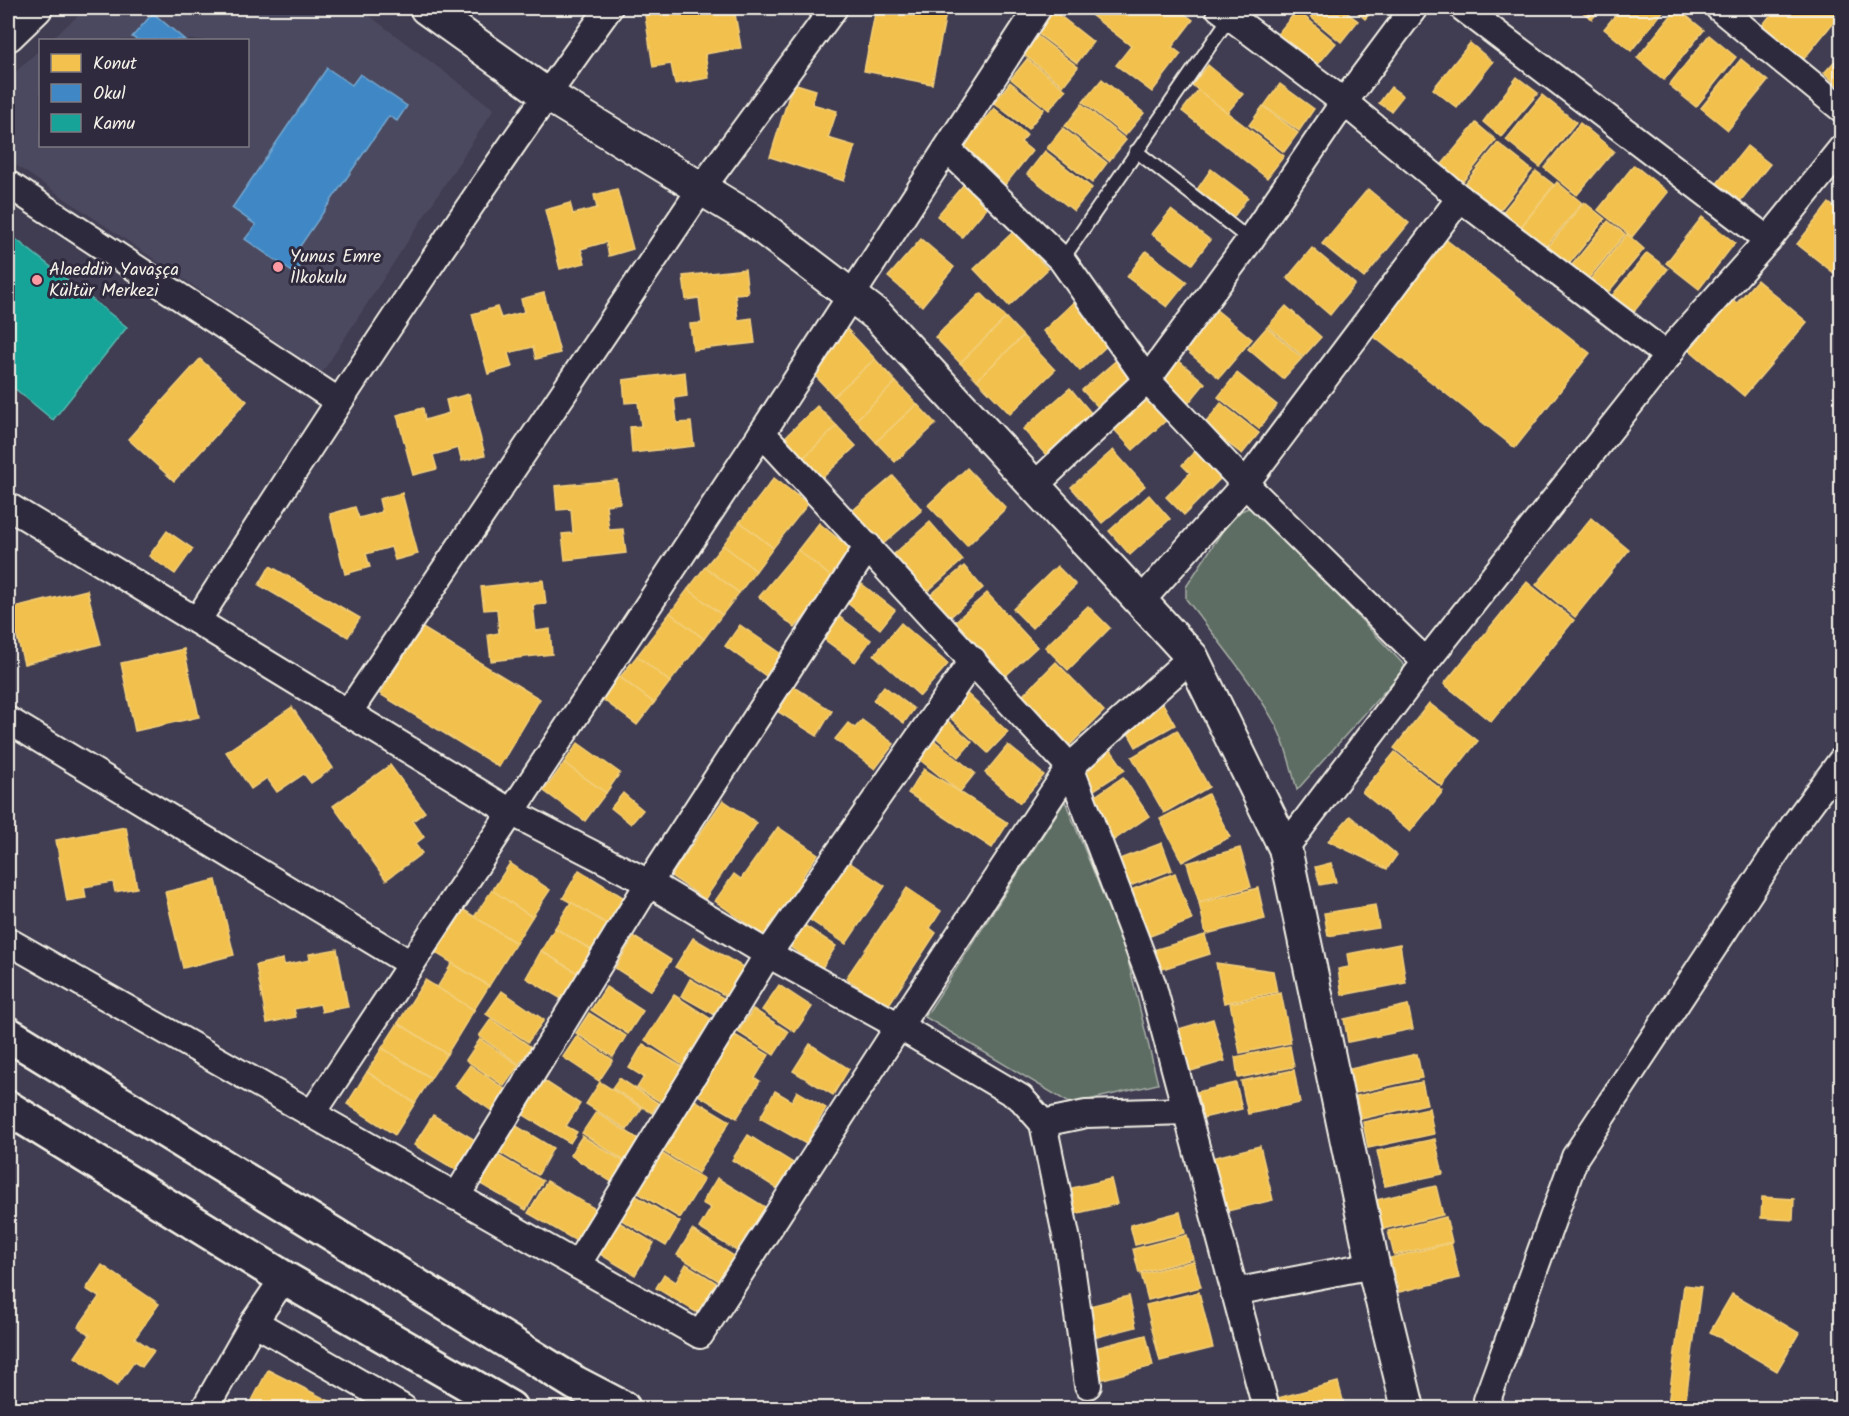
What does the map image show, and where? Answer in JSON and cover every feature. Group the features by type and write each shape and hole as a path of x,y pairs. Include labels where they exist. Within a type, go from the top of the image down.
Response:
{"highway":[{"path":"8,1034 575,1383 623,1408"},
{"path":"8,1108 284,1278 510,1408"}],"street":[{"path":"8,35 36,8"},
{"path":"426,8 546,94 751,219 878,316 1192,657 1285,848 1373,1265 1408,1408"},
{"path":"197,621 338,401 546,94 609,8"},
{"path":"348,712 701,189 834,8"},
{"path":"312,1114 762,433 850,294 1038,8"},
{"path":"1034,486 1147,380 1250,240 1344,102 1414,8"},
{"path":"1464,8 1768,240"},
{"path":"1719,8 1842,109"},
{"path":"1229,10 1460,198 1668,356"},
{"path":"1285,848 1426,662 1676,343 1768,240 1842,148"},
{"path":"947,149 1062,260 1147,380 1245,484 1426,662"},
{"path":"8,184 338,401"},
{"path":"1141,601 1245,484 1460,198"},
{"path":"762,433 1070,767 1152,983 1266,1408"},
{"path":"8,506 511,812 649,883 768,954 899,1026 1021,1098 1043,1124 1068,1245 1088,1385"},
{"path":"456,1197 649,883 868,546"},
{"path":"8,941 700,1335 899,1026 1070,767 1192,657"},
{"path":"577,1265 768,954 973,660"},
{"path":"8,720 411,964"},
{"path":"1487,1408 1487,1400 1575,1157 1794,825 1842,760"},
{"path":"1043,1124 1086,1114 1187,1110"},
{"path":"1234,1292 1373,1265"},
{"path":"205,1408 254,1322 284,1278"},
{"path":"254,1322 403,1408"}],"lane":[{"path":"1062,260 1229,10"},
{"path":"1136,151 1250,240"}],"shaded area":[{"name":"Yunus Emre İlkokulu","path":"87,8 359,8 494,109 322,373 8,160 8,79 39,50 39,147 249,147 249,39 51,39"}],"green space":[{"path":"1253,506 1406,667 1297,790 1284,745 1264,704 1186,599 1186,587 1223,530 1241,511"},
{"path":"1065,801 1126,952 1158,1084 1071,1104 925,1017"}],"building: Konut":[{"path":"734,8 741,48 705,54 709,78 675,84 671,64 653,67 644,9"},
{"path":"876,8 918,8 946,13 932,84 864,71"},
{"path":"1082,8 1176,8 1193,20 1172,47 1181,54 1152,92 1116,65 1131,46"},
{"path":"1304,8 1341,8 1358,21 1341,42 1302,10"},
{"path":"1362,8 1375,8 1365,19 1358,13"},
{"path":"1577,8 1602,8 1592,19"},
{"path":"1621,8 1666,8 1631,51 1604,29"},
{"path":"1677,8 1704,30 1664,80 1637,58"},
{"path":"1776,8 1835,8 1841,13 1803,60 1762,26"},
{"path":"1297,10 1336,43 1315,68 1276,36"},
{"path":"1054,11 1093,42 1077,63 1037,33"},
{"path":"1031,31 1078,67 1063,86 1017,49"},
{"path":"1709,35 1736,57 1696,107 1669,85"},
{"path":"1470,43 1493,62 1457,108 1433,89"},
{"path":"1842,53 1842,89 1824,73"},
{"path":"1027,59 1066,90 1049,110 1011,79"},
{"path":"1741,59 1768,81 1728,130 1701,108"},
{"path":"1208,65 1243,94 1226,114 1192,85"},
{"path":"1517,77 1538,93 1501,137 1483,122"},
{"path":"1102,79 1144,113 1125,136 1083,102"},
{"path":"1010,82 1044,109 1028,129 994,103"},
{"path":"793,83 816,90 812,104 837,111 828,138 855,146 844,181 770,157"},
{"path":"1280,84 1314,109 1299,131 1264,106"},
{"path":"1391,87 1403,96 1391,111 1379,103"},
{"path":"1198,90 1284,156 1267,178 1182,111"},
{"path":"1542,95 1576,122 1540,167 1506,140"},
{"path":"1082,104 1126,140 1109,161 1065,126"},
{"path":"1263,106 1298,133 1284,152 1249,125"},
{"path":"994,108 1027,135 1021,142 1032,151 1005,185 961,149"},
{"path":"1476,123 1496,140 1460,185 1439,168"},
{"path":"1580,123 1614,151 1577,195 1544,168"},
{"path":"1063,128 1107,163 1092,183 1047,148"},
{"path":"1498,143 1532,170 1497,214 1463,186"},
{"path":"1747,146 1770,164 1738,204 1715,186"},
{"path":"1045,151 1092,188 1074,211 1027,174"},
{"path":"1634,165 1668,192 1632,237 1598,210"},
{"path":"1211,169 1248,197 1233,218 1196,191"},
{"path":"1536,171 1554,185 1520,228 1502,213"},
{"path":"969,178 994,199 962,237 937,216"},
{"path":"1557,182 1582,203 1545,248 1521,227"},
{"path":"617,189 633,249 609,256 606,242 581,249 585,263 560,269 545,210 570,203 573,214 597,208 594,195"},
{"path":"1368,189 1409,223 1364,278 1322,244"},
{"path":"1584,202 1605,219 1569,264 1548,247"},
{"path":"1829,203 1842,213 1842,274 1839,277 1797,244"},
{"path":"1171,210 1210,240 1192,264 1152,234"},
{"path":"1702,217 1735,243 1699,289 1666,263"},
{"path":"1608,221 1625,234 1588,279 1572,265"},
{"path":"1013,232 1048,269 1009,306 974,269"},
{"path":"1627,234 1644,249 1606,295 1589,281"},
{"path":"1444,238 1590,353 1515,448 1369,333"},
{"path":"921,239 954,267 922,306 888,277"},
{"path":"1312,248 1355,284 1330,315 1287,278"},
{"path":"1146,251 1187,282 1167,307 1127,277"},
{"path":"1647,253 1668,269 1632,314 1611,297"},
{"path":"745,269 748,293 735,294 738,320 752,318 755,343 693,350 690,324 702,323 699,298 686,300 683,276"},
{"path":"1757,280 1807,322 1744,396 1686,347 1728,296 1737,303"},
{"path":"544,293 560,353 536,359 533,347 508,353 512,367 488,374 472,314 497,307 501,318 524,312 521,299"},
{"path":"981,293 1006,318 960,363 935,337"},
{"path":"1077,299 1114,339 1080,371 1043,331"},
{"path":"1286,306 1321,337 1303,357 1268,326"},
{"path":"1214,308 1252,339 1219,378 1182,347"},
{"path":"1006,318 1023,336 977,380 960,363"},
{"path":"1267,327 1302,358 1283,379 1248,349"},
{"path":"847,329 875,359 834,396 807,367"},
{"path":"1023,336 1055,370 1010,414 977,380"},
{"path":"1172,355 1205,383 1187,405 1154,377"},
{"path":"1120,357 1137,376 1100,409 1082,390"},
{"path":"200,359 247,401 174,481 128,439"},
{"path":"875,359 896,382 856,420 834,396"},
{"path":"685,372 687,396 674,398 677,423 691,422 694,446 632,453 630,427 641,426 638,402 625,403 623,380"},
{"path":"1237,373 1277,405 1259,429 1218,397"},
{"path":"896,382 917,404 876,442 856,420"},
{"path":"1070,388 1092,414 1046,455 1023,429"},
{"path":"1149,393 1170,417 1133,450 1112,427"},
{"path":"469,394 485,455 462,461 458,448 433,455 437,469 413,475 397,415 423,408 425,420 449,413 446,400"},
{"path":"1221,403 1259,433 1242,454 1204,425"},
{"path":"917,404 936,424 895,462 876,442"},
{"path":"817,406 837,426 798,463 779,443"},
{"path":"837,426 856,446 817,483 798,463"},
{"path":"1197,449 1224,475 1184,515 1166,497 1190,473 1182,465"},
{"path":"1113,450 1145,486 1102,523 1071,487"},
{"path":"967,468 1006,508 967,546 928,505"},
{"path":"893,476 922,510 881,546 852,511"},
{"path":"774,478 808,504 773,548 740,522"},
{"path":"617,480 620,503 606,505 609,530 623,529 626,553 565,560 562,534 573,533 571,509 557,510 555,486"},
{"path":"402,493 418,554 395,560 391,547 366,554 370,567 345,574 330,514 355,507 359,518 382,512 379,499"},
{"path":"1149,495 1170,519 1130,555 1109,531"},
{"path":"1591,518 1629,550 1575,617 1536,585"},
{"path":"740,522 773,548 756,571 723,545"},
{"path":"930,522 963,560 927,592 894,554"},
{"path":"819,523 857,554 835,580 798,550"},
{"path":"167,531 193,549 175,574 149,556"},
{"path":"723,545 756,571 739,593 705,567"},
{"path":"798,550 835,580 795,628 759,597"},
{"path":"270,566 360,618 348,637 259,585"},
{"path":"964,566 983,588 946,621 927,598"},
{"path":"1057,566 1076,585 1032,628 1013,609"},
{"path":"705,567 739,593 722,615 688,589"},
{"path":"543,580 546,604 533,605 536,631 550,629 552,654 491,661 488,635 499,633 497,609 484,610 481,587"},
{"path":"1527,582 1574,620 1491,722 1444,684"},
{"path":"862,584 895,610 880,629 847,603"},
{"path":"688,589 722,615 704,639 670,613"},
{"path":"87,590 101,644 24,664 10,609"},
{"path":"987,593 1037,647 999,682 949,627"},
{"path":"1088,606 1110,628 1068,670 1045,647"},
{"path":"670,613 704,639 670,682 637,656"},
{"path":"837,615 871,640 855,662 821,637"},
{"path":"901,623 948,664 920,696 874,655"},
{"path":"740,625 782,654 766,676 725,646"},
{"path":"421,627 540,699 499,767 380,694"},
{"path":"184,649 199,717 135,731 121,663"},
{"path":"637,656 670,682 654,703 620,677"},
{"path":"1056,662 1104,711 1067,748 1019,699"},
{"path":"618,676 654,703 637,725 601,698"},
{"path":"793,686 832,711 817,736 777,711"},
{"path":"884,686 914,709 904,723 873,700"},
{"path":"962,689 1008,732 988,753 942,710"},
{"path":"1161,700 1175,725 1136,747 1122,722"},
{"path":"1429,703 1478,741 1442,786 1394,748"},
{"path":"292,707 333,768 311,783 304,774 277,792 267,778 251,789 226,752"},
{"path":"940,714 972,742 959,757 927,730"},
{"path":"862,720 894,744 875,769 835,739 848,723 855,728"},
{"path":"1177,730 1209,787 1164,813 1132,757"},
{"path":"930,737 975,773 960,792 915,756"},
{"path":"578,743 620,773 606,793 564,763"},
{"path":"1008,745 1044,775 1020,803 985,773"},
{"path":"1108,746 1125,770 1091,792 1075,768"},
{"path":"1395,752 1443,791 1410,832 1362,792"},
{"path":"564,763 606,793 585,821 544,791"},
{"path":"390,765 425,812 413,821 424,837 415,844 422,853 386,880 333,806"},
{"path":"924,769 1008,823 992,848 908,793"},
{"path":"1123,777 1149,816 1114,840 1088,801"},
{"path":"623,793 643,810 631,824 611,808"},
{"path":"1208,794 1230,837 1182,862 1160,819"},
{"path":"723,800 757,823 705,899 671,876"},
{"path":"8,803 14,832 8,833"},
{"path":"1350,816 1397,855 1387,869 1328,841"},
{"path":"126,827 137,888 115,892 113,882 84,887 86,898 67,901 56,840"},
{"path":"778,827 818,854 802,877 806,880 766,937 715,901 734,874 741,879"},
{"path":"1162,843 1172,870 1127,887 1117,860"},
{"path":"1240,848 1251,887 1199,902 1187,863"},
{"path":"843,858 885,886 846,944 804,916"},
{"path":"510,863 550,890 532,917 492,891"},
{"path":"1331,863 1336,882 1320,885 1315,867"},
{"path":"579,870 626,899 610,926 563,898"},
{"path":"1175,873 1192,920 1145,938 1128,891"},
{"path":"216,880 234,955 183,968 165,892"},
{"path":"907,888 941,911 930,928 936,933 888,1006 846,978"},
{"path":"1258,888 1265,919 1206,934 1199,903"},
{"path":"492,890 532,917 516,943 474,917"},
{"path":"571,902 610,926 595,952 555,928"},
{"path":"456,905 516,943 489,986 428,948"},
{"path":"1375,905 1379,928 1328,936 1324,913"},
{"path":"798,921 836,946 822,968 784,943"},
{"path":"555,928 595,952 581,975 541,951"},
{"path":"1205,935 1210,954 1156,971 1150,951"},
{"path":"634,937 671,960 651,991 615,968"},
{"path":"693,938 743,967 726,996 675,967"},
{"path":"1400,944 1406,983 1342,995 1338,969 1349,967 1347,954"},
{"path":"337,949 348,1007 322,1012 320,1004 294,1009 296,1017 267,1023 256,965 283,959 284,965 310,960 309,954"},
{"path":"541,951 581,975 565,1001 526,978"},
{"path":"452,963 489,986 474,1010 437,988"},
{"path":"1216,963 1273,971 1277,992 1224,1003"},
{"path":"690,979 725,999 715,1015 681,996"},
{"path":"425,980 474,1010 447,1054 398,1023"},
{"path":"779,985 812,1007 795,1032 762,1010"},
{"path":"606,987 643,1011 628,1034 591,1010"},
{"path":"502,991 544,1020 528,1042 486,1014"},
{"path":"1281,993 1291,1043 1240,1053 1230,1003"},
{"path":"674,995 714,1021 684,1066 645,1040"},
{"path":"1408,1005 1413,1029 1348,1042 1344,1019"},
{"path":"753,1009 789,1032 774,1055 738,1032"},
{"path":"589,1013 626,1036 613,1057 576,1033"},
{"path":"491,1019 531,1047 519,1064 479,1036"},
{"path":"1213,1019 1225,1061 1184,1073 1172,1031"},
{"path":"398,1023 447,1054 431,1078 382,1048"},
{"path":"733,1034 769,1055 755,1078 760,1081 737,1118 696,1094"},
{"path":"577,1036 613,1060 599,1081 563,1057"},
{"path":"480,1039 519,1065 504,1086 466,1060"},
{"path":"643,1044 686,1069 666,1105 637,1088 644,1077 629,1068"},
{"path":"810,1044 849,1069 833,1095 793,1071"},
{"path":"1290,1046 1294,1067 1238,1078 1235,1057"},
{"path":"382,1048 431,1078 415,1103 367,1072"},
{"path":"1417,1054 1422,1078 1355,1093 1350,1069"},
{"path":"470,1065 509,1092 495,1113 455,1086"},
{"path":"1294,1070 1300,1103 1248,1114 1241,1081"},
{"path":"367,1072 415,1103 395,1135 347,1104"},
{"path":"619,1078 658,1103 652,1113 612,1088"},
{"path":"543,1080 580,1104 566,1126 577,1132 570,1143 522,1114"},
{"path":"600,1082 642,1108 627,1130 586,1104"},
{"path":"1422,1082 1427,1104 1361,1119 1356,1096"},
{"path":"1236,1083 1242,1109 1198,1119 1192,1093"},
{"path":"775,1091 792,1101 797,1091 826,1108 806,1144 760,1118"},
{"path":"688,1096 730,1121 698,1173 656,1147"},
{"path":"1429,1108 1434,1134 1368,1148 1363,1122"},
{"path":"596,1112 640,1140 626,1162 582,1133"},
{"path":"433,1115 475,1140 456,1170 414,1145"},
{"path":"513,1124 553,1148 538,1175 497,1151"},
{"path":"748,1135 798,1166 781,1191 732,1160"},
{"path":"582,1136 626,1163 613,1183 570,1155"},
{"path":"1435,1139 1443,1174 1385,1186 1377,1151"},
{"path":"1260,1146 1273,1200 1223,1212 1211,1158"},
{"path":"658,1151 704,1179 680,1218 633,1190"},
{"path":"494,1153 543,1181 526,1210 477,1182"},
{"path":"717,1178 770,1210 743,1255 699,1228 711,1208 702,1203"},
{"path":"1111,1179 1117,1204 1065,1216 1059,1191"},
{"path":"547,1181 604,1214 585,1246 528,1213"},
{"path":"1436,1186 1443,1215 1383,1229 1376,1200"},
{"path":"633,1194 680,1222 666,1246 618,1218"},
{"path":"1762,1197 1794,1199 1793,1220 1761,1218"},
{"path":"1180,1212 1185,1233 1135,1245 1130,1225"},
{"path":"1446,1217 1452,1242 1394,1255 1388,1231"},
{"path":"617,1221 654,1243 635,1275 598,1253"},
{"path":"692,1230 734,1256 719,1281 677,1255"},
{"path":"1187,1235 1193,1259 1139,1273 1133,1249"},
{"path":"1451,1243 1459,1278 1399,1292 1390,1258"},
{"path":"1194,1261 1201,1287 1148,1300 1141,1274"},
{"path":"686,1264 720,1285 701,1315 656,1288 664,1274 676,1282"},
{"path":"102,1265 159,1304 135,1338 154,1351 142,1367 134,1362 117,1386 75,1357 90,1335 78,1327 99,1297 86,1289"},
{"path":"1684,1285 1701,1287 1685,1406 1668,1404"},
{"path":"1199,1292 1213,1348 1160,1361 1146,1305"},
{"path":"1732,1294 1799,1333 1777,1371 1710,1332"},
{"path":"1129,1296 1136,1327 1089,1339 1082,1308"},
{"path":"1146,1335 1153,1366 1099,1380 1091,1349"},
{"path":"268,1370 343,1408 248,1408"},
{"path":"1338,1382 1345,1408 1281,1408 1278,1398"}],"building: Okul":[{"path":"153,13 184,39 135,39 132,37"},
{"path":"327,68 352,85 360,74 407,106 397,121 389,116 298,249 307,256 295,274 245,239 256,225 232,208"}],"building: Kamu":[{"name":"Alaeddin Yavaşça Kültür Merkezi","path":"8,233 127,327 53,420 8,383"}],"place":[{"name":"Yunus Emre İlkokulu","path":"278,267"},
{"name":"Alaeddin Yavaşça Kültür Merkezi","path":"37,280"}]}
